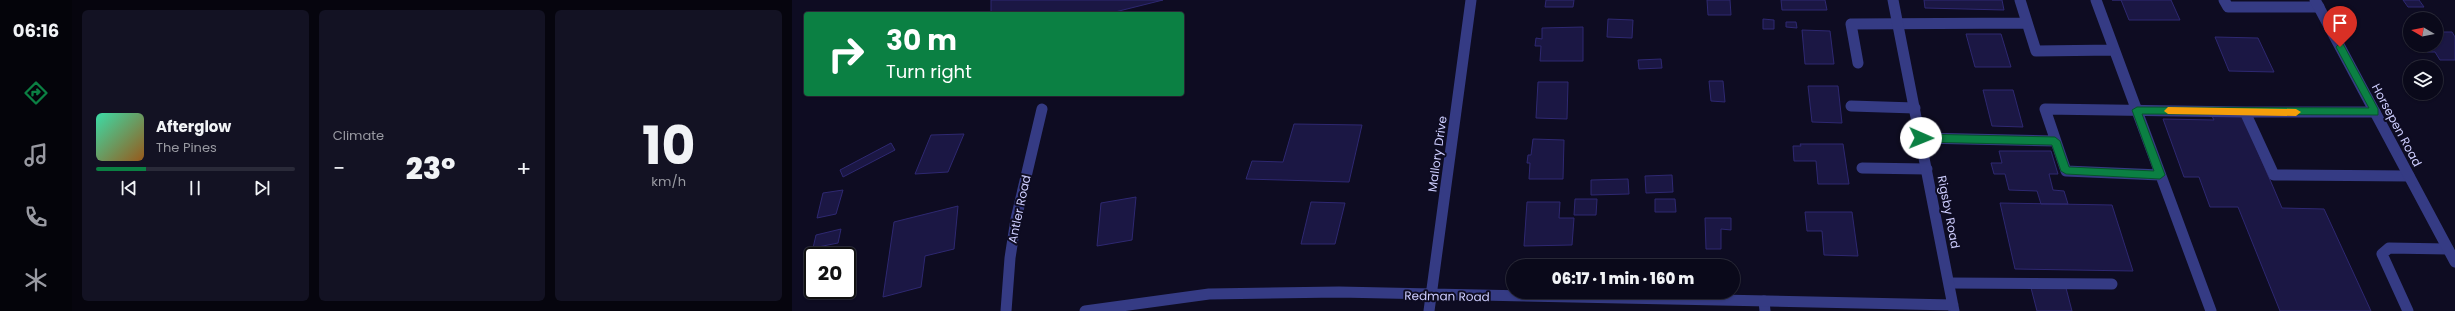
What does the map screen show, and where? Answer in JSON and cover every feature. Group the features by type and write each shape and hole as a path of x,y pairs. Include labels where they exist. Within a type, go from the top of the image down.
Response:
{"street":[{"name":"Mallory Drive","path":"1429,311 1471,0"},
{"name":"Rigsby Road","path":"1893,0 1954,308"},
{"path":"2020,0 2036,51 2114,50"},
{"path":"2096,0 2211,311"},
{"path":"2224,0 2228,7 2317,4"},
{"name":"Horsepen Road","path":"2317,4 2455,262"},
{"path":"1858,63 1851,24 2027,23"},
{"path":"1851,106 1915,108"},
{"name":"Antler Road","path":"1006,311 1016,219 1042,109"},
{"path":"2160,175 2066,171 2045,109 2375,112"},
{"path":"2245,112 2274,175 2409,176"},
{"path":"1921,138 2055,141"},
{"path":"1862,168 1927,168"},
{"path":"2408,311 2382,254 2389,248 2448,249"},
{"path":"1950,283 2112,284"},
{"name":"Redman Road","path":"1085,311 1209,294 1338,292 1764,306 1954,308"}],"building":[{"path":"991,0 1163,0 1115,12 991,12"},
{"path":"1546,0 1574,0 1573,7 1545,7"},
{"path":"1707,0 1730,0 1731,15 1708,15"},
{"path":"1781,0 1825,0 1827,10 1782,10"},
{"path":"1924,0 2002,0 2004,10 1925,8"},
{"path":"2121,0 2171,0 2180,20 2129,20"},
{"path":"2403,0 2419,0 2424,7 2408,7"},
{"path":"1608,19 1633,20 1632,38 1607,37"},
{"path":"1763,19 1774,20 1774,29 1763,29"},
{"path":"1786,22 1796,22 1797,28 1786,27"},
{"path":"1583,27 1583,61 1540,61 1541,46 1535,46 1536,38 1542,39 1542,28"},
{"path":"1802,30 1830,31 1834,64 1805,64"},
{"path":"2443,32 2452,32 2455,37 2455,60 2440,60 2435,52 2443,52"},
{"path":"1966,34 2001,34 2011,67 1975,67"},
{"path":"2215,37 2258,38 2274,72 2229,71"},
{"path":"1661,59 1662,68 1639,69 1638,60"},
{"path":"1709,81 1723,81 1725,102 1711,101"},
{"path":"1538,82 1568,82 1567,119 1536,118"},
{"path":"1808,86 1838,86 1842,123 1812,122"},
{"path":"1983,90 2013,90 2023,127 1992,126"},
{"path":"2212,116 2243,116 2282,208 2324,209 2371,311 2280,311 2238,207 2210,207 2199,177 2184,177 2163,119 2214,120"},
{"path":"1294,124 1362,125 1349,182 1246,179 1252,161 1283,162"},
{"path":"964,134 948,172 915,174 931,135"},
{"path":"1533,139 1564,140 1563,179 1529,179 1530,163 1527,163 1528,155 1531,155"},
{"path":"891,143 895,150 843,177 840,170"},
{"path":"1800,144 1843,144 1849,184 1818,184 1816,161 1794,161 1793,146 1801,146"},
{"path":"1999,151 2051,151 2058,174 2049,174 2053,190 2064,191 2068,204 2041,204 2037,191 2009,190 2005,174 1994,174 1991,163 2002,163"},
{"path":"1672,175 1673,192 1646,193 1645,176"},
{"path":"1628,179 1629,194 1591,195 1591,180"},
{"path":"843,190 836,214 817,218 823,193"},
{"path":"1136,197 1132,240 1097,246 1101,203"},
{"path":"1575,199 1597,199 1596,215 1574,215"},
{"path":"1655,199 1675,199 1676,212 1655,212"},
{"path":"1311,202 1345,203 1335,244 1301,244"},
{"path":"1527,202 1560,202 1559,218 1574,218 1572,245 1524,246"},
{"path":"2000,203 2112,205 2133,271 2015,269"},
{"path":"958,206 954,249 925,256 921,287 883,297 894,222"},
{"path":"1805,212 1852,212 1858,256 1824,255 1822,231 1807,231"},
{"path":"1705,218 1731,218 1731,230 1721,229 1721,249 1706,249"},
{"path":"841,229 838,243 813,247 816,235"},
{"path":"2031,288 2066,288 2072,311 2037,311"}],"slow traffic":[{"path":"2168,111 2296,112"}],"route":[{"path":"1921,138 2055,141 2066,171 2160,175 2137,110 2375,112 2340,47"}]}
